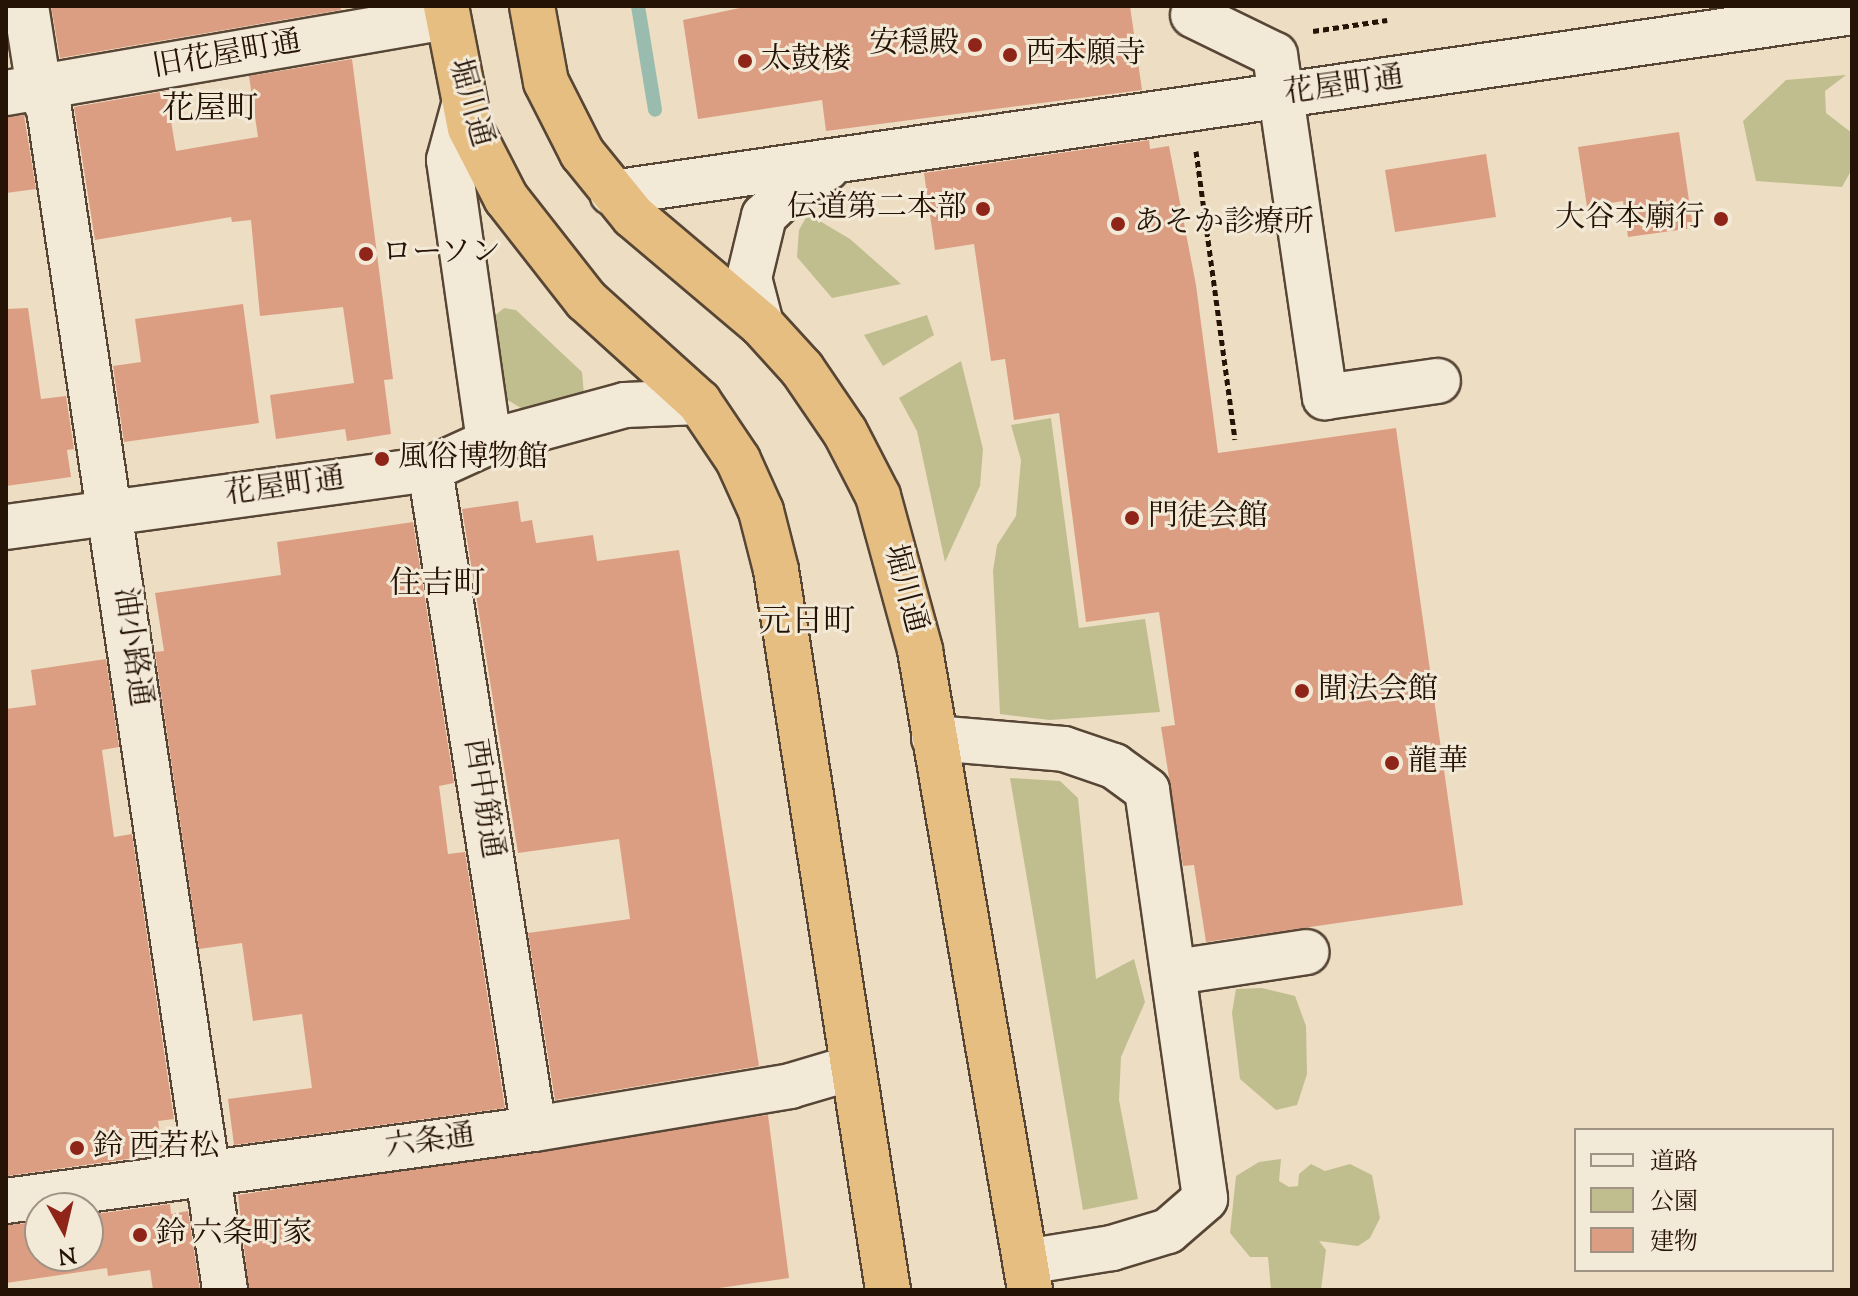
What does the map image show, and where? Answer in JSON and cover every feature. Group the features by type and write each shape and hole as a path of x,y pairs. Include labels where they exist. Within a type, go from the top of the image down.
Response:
{"highway":[{"name":"堀川通","path":"532,6 543,73 561,119 612,193 761,324 824,399 872,484 920,650 1027,1276"},
{"name":"堀川通","path":"446,12 464,105 487,165 532,237 586,300 699,402 738,460 773,553 888,1290"}],"street":[{"name":"油小路通","path":"26,6 23,91 49,109 225,1290"},
{"name":"旧花屋町通","path":"23,91 446,12"},
{"name":"花屋町通","path":"612,193 836,163 1852,12"},
{"path":"1193,15 1275,55 1325,397 1438,381"},
{"path":"464,105 449,160 489,442"},
{"name":"花屋町通","path":"761,324 749,278 764,216 794,187 836,163"},
{"name":"花屋町通","path":"6,527 430,469 489,442 625,405 699,402"},
{"name":"西中筋通","path":"430,469 534,1129"},
{"path":"934,738 1064,749 1114,766 1147,790 1176,972 1205,1199 1168,1231 1027,1276"},
{"path":"1176,972 1306,952"},
{"name":"六条通","path":"6,1201 534,1129 790,1086 851,1068"}],"path":[{"path":"1189,110 1235,439"}],"green space":[{"path":"1846,75 1825,91 1826,113 1852,133 1852,169 1842,187 1756,181 1743,121 1786,80"},
{"path":"808,214 850,239 901,284 832,298 797,257 799,230"},
{"path":"504,308 516,310 582,372 584,395 526,411 504,398 491,319"},
{"path":"927,315 934,335 883,366 864,335"},
{"path":"961,361 983,449 980,486 945,562 917,431 899,398"},
{"path":"1051,418 1079,628 1145,619 1160,712 1050,720 1000,714 993,571 997,545 1016,516 1021,460 1011,425"},
{"path":"1010,778 1060,781 1078,798 1096,979 1134,959 1145,1002 1121,1057 1119,1100 1138,1199 1083,1210"},
{"path":"1262,988 1295,996 1306,1026 1307,1074 1297,1105 1276,1110 1240,1079 1232,1013 1236,989"},
{"path":"1281,1159 1279,1181 1289,1187 1298,1186 1299,1174 1311,1164 1325,1171 1350,1164 1372,1175 1380,1218 1370,1238 1358,1246 1319,1241 1326,1250 1321,1290 1271,1290 1268,1257 1250,1257 1230,1233 1236,1176 1259,1162"}],"building":[{"path":"51,6 340,6 341,10 60,58"},
{"name":"安穏殿","path":"749,6 1130,6 1142,90 826,131 822,100 698,119 683,20"},
{"path":"352,59 393,379 384,380 391,434 347,441 345,429 276,439 270,395 354,383 343,307 260,316 251,220 232,222 231,217 95,240 74,107 166,91 176,151 258,137 249,76"},
{"path":"24,115 36,189 6,193 6,117"},
{"path":"1679,132 1693,228 1628,237 1623,201 1587,207 1578,147"},
{"path":"1149,140 1150,149 1169,146 1196,285 1218,453 1396,428 1463,905 1206,942 1194,865 1183,866 1161,727 1175,725 1159,612 1086,622 1059,413 1014,420 1005,359 991,361 974,244 935,250 924,173"},
{"path":"1486,154 1496,217 1395,232 1385,170"},
{"path":"243,304 259,423 124,442 113,366 141,362 135,319"},
{"path":"28,308 41,399 66,396 74,449 67,450 71,477 6,486 6,309"},
{"path":"518,501 521,522 532,520 536,543 593,535 597,561 679,550 759,1066 555,1100 528,933 630,919 619,839 518,853 462,509"},
{"path":"413,522 454,783 439,786 448,854 465,852 505,1108 234,1145 228,1099 312,1088 302,1014 253,1021 242,943 199,949 155,652 164,651 155,593 281,575 277,542"},
{"path":"106,659 119,747 102,750 114,837 132,834 174,1119 158,1121 163,1154 7,1176 6,709 36,705 31,670"},
{"path":"768,1115 789,1278 706,1290 249,1290 238,1195"},
{"path":"170,1204 171,1214 188,1211 200,1290 153,1290 150,1270 108,1276 107,1268 104,1268 104,1213"},
{"path":"24,1223 24,1272 80,1272 6,1283 6,1225"}],"waterway":[{"path":"638,6 655,110"}],"place":[{"name":"安穏殿","path":"975,45"},
{"name":"西本願寺","path":"1010,55"},
{"name":"太鼓楼","path":"745,61"},
{"name":"伝道第二本部","path":"983,209"},
{"name":"大谷本廟行","path":"1721,219"},
{"name":"あそか診療所","path":"1118,224"},
{"name":"ローソン","path":"366,254"},
{"name":"風俗博物館","path":"382,459"},
{"name":"門徒会館","path":"1132,518"},
{"name":"聞法会館","path":"1302,691"},
{"name":"龍華","path":"1392,763"},
{"name":"鈴 西若松","path":"77,1148"},
{"name":"鈴 六条町家","path":"140,1235"}],"district":[{"name":"花屋町","path":"210,110"},
{"name":"住吉町","path":"437,585"},
{"name":"元日町","path":"807,623"}]}
